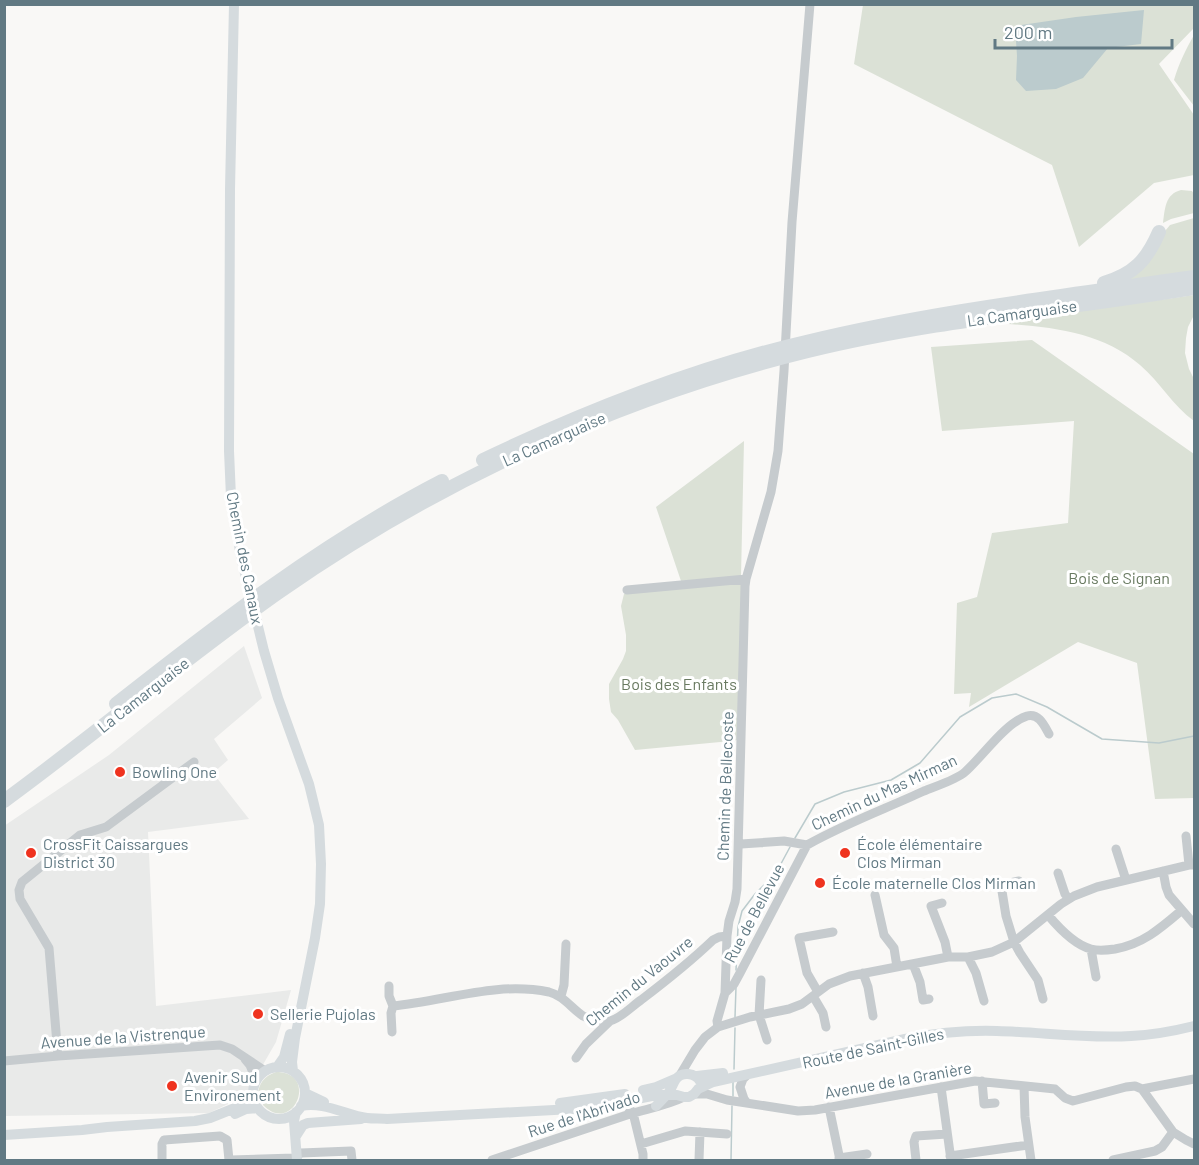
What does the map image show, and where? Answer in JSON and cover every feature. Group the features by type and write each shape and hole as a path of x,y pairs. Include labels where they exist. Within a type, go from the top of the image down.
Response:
{"highway":[{"path":"972,309 1118,279 1144,260 1159,232"},
{"name":"La Camarguaise","path":"4,789 194,643 276,583 366,524 477,463 577,417 706,370 814,340 879,325 972,309 1194,277"},
{"name":"La Camarguaise","path":"4,801 280,591 370,533 440,493 569,431 673,391 806,351 949,323 1194,288"},
{"path":"878,336 935,329"}],"main road":[{"name":"Chemin des Canaux","path":"234,4 230,189 229,451 231,496 248,585 264,651 278,698 309,784 319,825 320,903 292,1062 293,1071"},
{"name":"Chemin des Canaux","path":"277,1067 284,1057 303,994"},
{"name":"Route de Saint-Gilles","path":"298,1109 317,1105 368,1118 457,1116 591,1108 905,1039 951,1032 999,1031 1105,1037 1133,1036 1163,1032 1193,1022"},
{"name":"Route de Saint-Gilles","path":"691,1087 759,1068 868,1043 943,1029 1008,1028 1089,1032 1129,1030 1193,1022"},
{"path":"296,1138 284,1123 263,1114 254,1101 256,1080 265,1071 277,1067 286,1068 293,1071 303,1084 305,1093 294,1121 296,1138 298,1156"},
{"path":"305,1093 318,1100 361,1111 398,1111 567,1102 656,1088 687,1073 691,1087"},
{"path":"677,1078 675,1086 691,1087"},
{"path":"656,1106 691,1087"},
{"path":"4,1135 195,1121 235,1108 253,1093"},
{"path":"82,1130 194,1128 246,1109 258,1108"},
{"path":"278,1119 289,1116 298,1109"},
{"path":"296,1138 303,1125 308,1123 368,1118"}],"street":[{"name":"Chemin de Bellecoste","path":"718,1027 717,1022 725,993 729,921 736,896 746,579 771,492 778,451 792,222 810,4"},
{"path":"627,590 746,579"},
{"name":"Chemin du Mas Mirman","path":"739,846 784,841 807,845 829,832 964,773 996,739 1021,718 1036,716 1049,734"},
{"path":"58,1056 49,948 20,899 19,890 22,882 80,835 106,826 194,762"},
{"path":"677,1078 705,1037 718,1027 802,1004 829,984 850,976 948,957 968,957 992,952 1014,942 1069,899 1097,886 1192,865 1186,836"},
{"name":"Rue de Bellevue","path":"725,993 734,984 807,845"},
{"path":"1116,849 1126,880"},
{"path":"1163,871 1169,895 1194,924"},
{"path":"1058,873 1069,899"},
{"path":"1019,881 1001,885 1006,916 1014,942 1038,980 1043,999"},
{"path":"875,895 884,935 894,948 897,967"},
{"path":"942,903 931,906 945,942 948,957"},
{"path":"1048,915 1069,937 1091,949 1108,950 1126,947 1143,940 1182,910"},
{"path":"826,1027 823,1013 807,973 799,938 833,932"},
{"name":"Chemin du Vaouvre","path":"576,1058 586,1044 610,1021 676,973 713,940 727,936"},
{"path":"561,996 564,985 566,944"},
{"path":"1091,949 1096,976"},
{"path":"968,957 976,973 984,1001"},
{"path":"913,964 920,982 923,1000 929,999"},
{"path":"863,973 873,1016"},
{"path":"761,980 759,1015 767,1040"},
{"path":"389,986 389,996 393,1006 392,1032"},
{"path":"393,1006 464,993 498,989 529,989 561,996 583,1016 610,1021"},
{"name":"Avenue de la Vistrenque","path":"4,1062 220,1045 242,1054 265,1071"},
{"path":"695,1050 691,1087 720,1097"},
{"path":"242,1054 250,1065 256,1080"},
{"path":"747,1075 740,1087 747,1103"},
{"name":"Avenue de la Granière","path":"691,1087 727,1100 798,1111 815,1110 975,1081 1055,1089 1065,1098 1073,1101 1126,1087 1135,1086 1142,1089 1194,1079"},
{"path":"982,1081 984,1104 995,1103"},
{"path":"1024,1086 1025,1117 1031,1161"},
{"name":"Rue de l'Abrivado","path":"495,1160 633,1113 666,1105 691,1087"},
{"path":"941,1087 950,1158 1028,1145"},
{"path":"1142,1089 1173,1132 1194,1144"},
{"path":"623,1101 633,1113 643,1161"},
{"path":"829,1107 840,1159 867,1154"},
{"path":"641,1144 685,1131 727,1134"},
{"path":"699,1161 700,1132"},
{"path":"1113,1161 1156,1156 1173,1132"},
{"path":"916,1161 914,1142 916,1137 947,1134"},
{"path":"162,1161 164,1140 220,1136 226,1140 230,1161 294,1158 351,1151 352,1161"}],"shaded area":[{"path":"1144,10 1141,44 1108,48 1083,78 1056,89 1026,91 1016,80 1015,26"},
{"path":"244,646 262,698 214,739 228,760 213,773 249,819 148,832 156,1006 291,990 276,1042 245,1096 209,1113 5,1116 4,826 109,755"}],"green space":[{"path":"863,5 1194,5 1194,28 1159,64 1194,115 1194,175 1154,183 1079,247 1052,165 854,64"},
{"path":"1194,35 1194,106 1174,80"},
{"path":"1181,190 1192,191 1194,194 1194,213 1163,223 1165,207 1169,199"},
{"path":"1194,218 1194,271 1124,281 1170,225"},
{"path":"1194,295 1194,315 1188,327 1185,353 1194,379 1194,421 1140,365 1107,344 1051,328 993,323 1043,315"},
{"name":"Bois de Signan","path":"1032,340 1194,454 1194,798 1155,799 1137,663 1078,642 969,707 971,693 954,694 957,603 977,597 992,533 1068,523 1074,421 942,431 931,347"},
{"path":"744,441 741,577 681,581 656,507"},
{"name":"Bois des Enfants","path":"742,580 737,740 635,750 611,712 609,699 609,684 626,651 621,606 624,594"},
{"path":"276,1072 289,1075 297,1082 299,1091 292,1108 284,1113 274,1112 263,1105 258,1096 262,1081"}],"waterway":[{"path":"795,838 815,804 844,792 891,780 920,763 960,717 992,698 1016,694 1047,707 1102,739 1159,743 1194,736"},
{"path":"736,970 738,927 742,911 776,873 790,847"},
{"path":"735,1017 736,987"},
{"path":"734,1069 735,1028"},
{"path":"733,1081 733,1096"},
{"path":"731,1160 732,1106"}],"place":[{"name":"Bowling One","path":"120,772"},
{"name":"CrossFit Caissargues District 30","path":"31,853"},
{"name":"École élémentaire Clos Mirman","path":"845,853"},
{"name":"École maternelle Clos Mirman","path":"820,883"},
{"name":"Sellerie Pujolas","path":"258,1014"},
{"name":"Avenir Sud Environement","path":"172,1086"}]}
